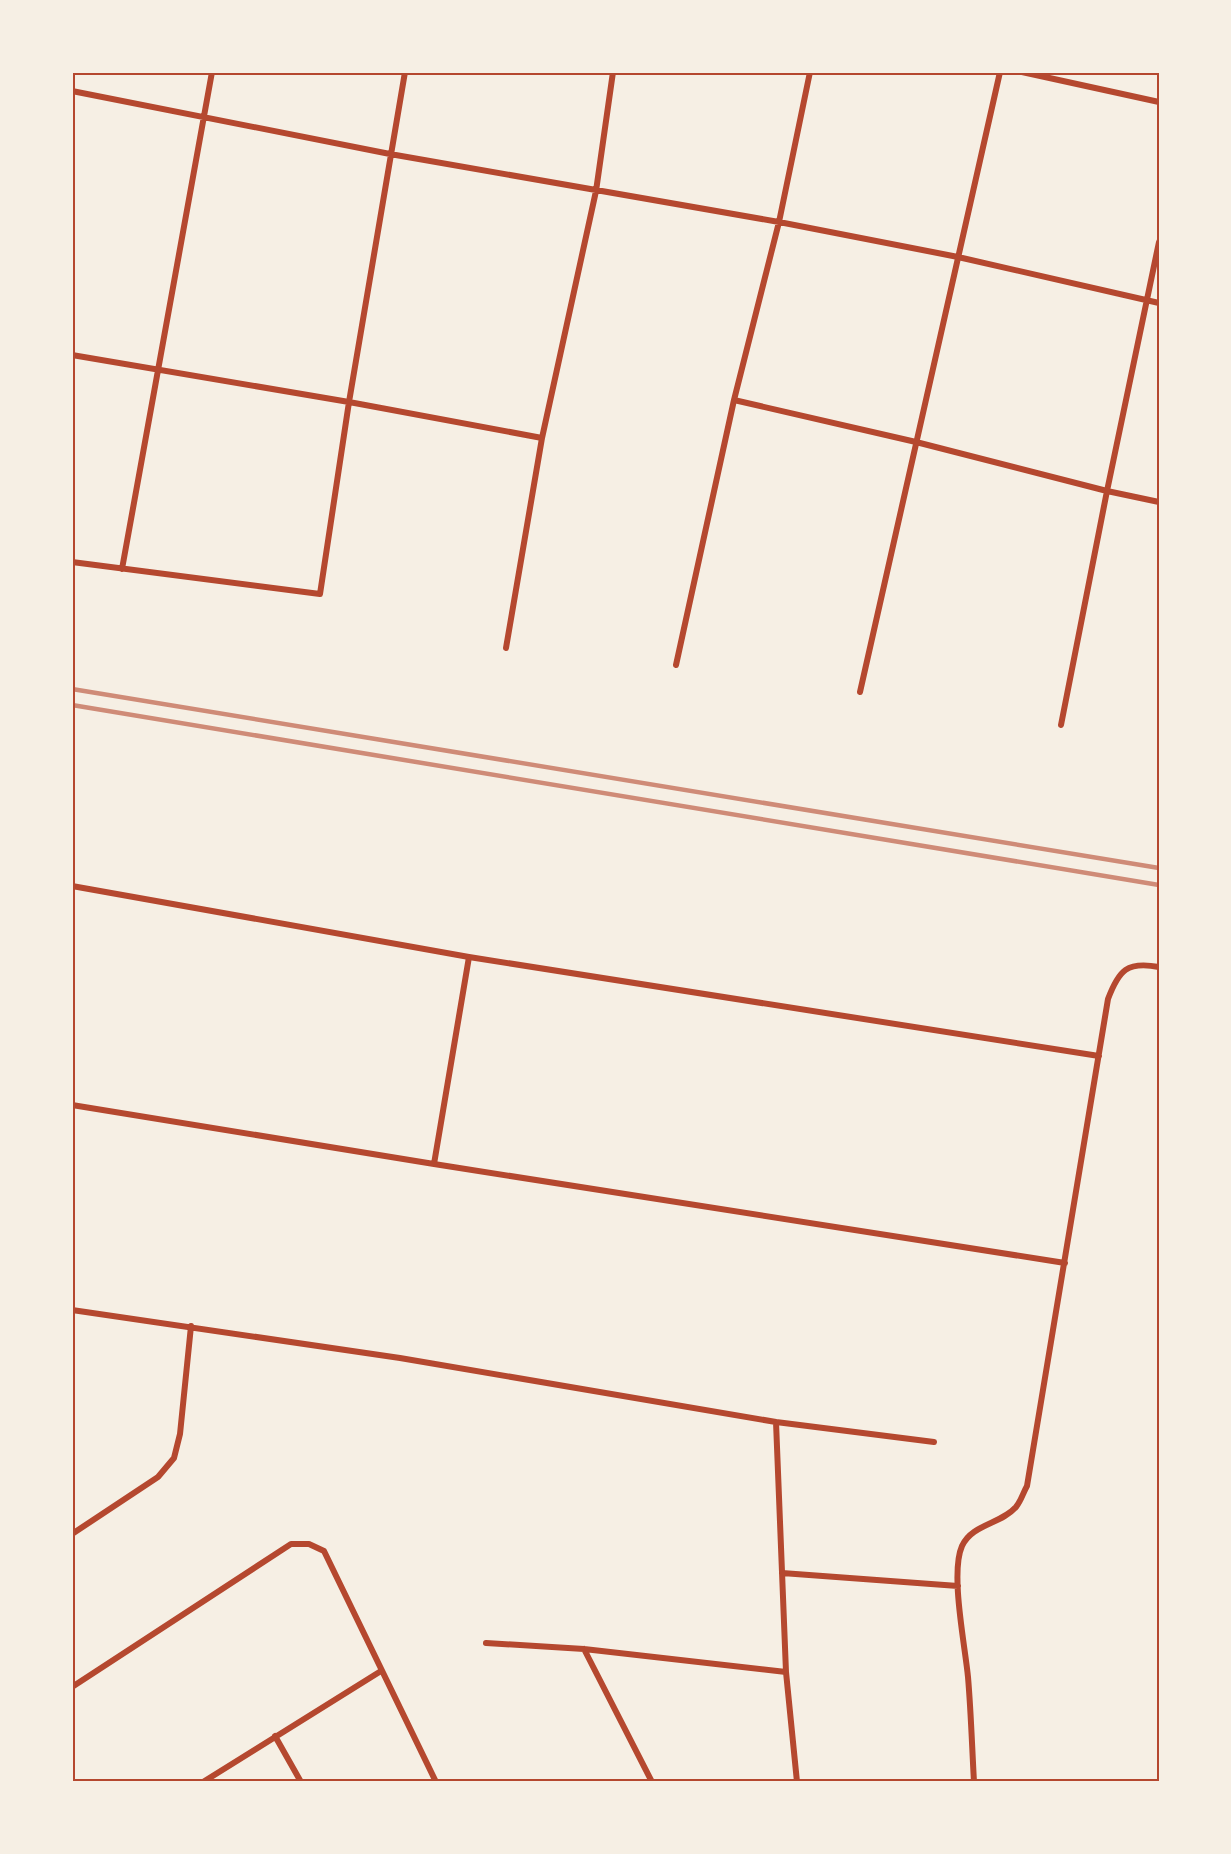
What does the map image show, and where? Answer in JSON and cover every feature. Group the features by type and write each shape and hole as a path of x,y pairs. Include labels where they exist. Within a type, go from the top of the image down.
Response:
{"street":[{"path":"122,569 156,369 212,72"},
{"path":"72,562 320,594 349,402 405,72"},
{"path":"506,648 542,438 596,191 613,72"},
{"path":"676,665 734,400 779,222 810,72"},
{"path":"860,692 1000,72"},
{"path":"1022,72 1159,102"},
{"path":"72,91 390,154 779,222 958,257 1159,303"},
{"path":"1061,725 1159,242"},
{"path":"72,355 349,402 542,438"},
{"path":"734,400 1159,502"},
{"path":"72,886 470,957 1099,1056"},
{"path":"434,1164 470,957"},
{"path":"974,1782 968,1678 957,1569 961,1548 968,1537 1002,1518 1017,1506 1027,1486 1108,999 1114,983 1125,969 1141,964 1159,967"},
{"path":"72,1105 1065,1263"},
{"path":"72,1310 400,1358 777,1422 934,1442"},
{"path":"72,1534 158,1477 174,1458 180,1434 191,1326"},
{"path":"777,1422 786,1672 797,1782"},
{"path":"72,1687 291,1544 309,1544 324,1551 436,1782"},
{"path":"782,1573 958,1586"},
{"path":"486,1643 584,1649 786,1672"},
{"path":"584,1649 652,1782"},
{"path":"203,1782 381,1671"},
{"path":"275,1736 301,1782"}],"railway":[{"path":"72,689 1159,868"},
{"path":"72,705 1159,885"}]}
